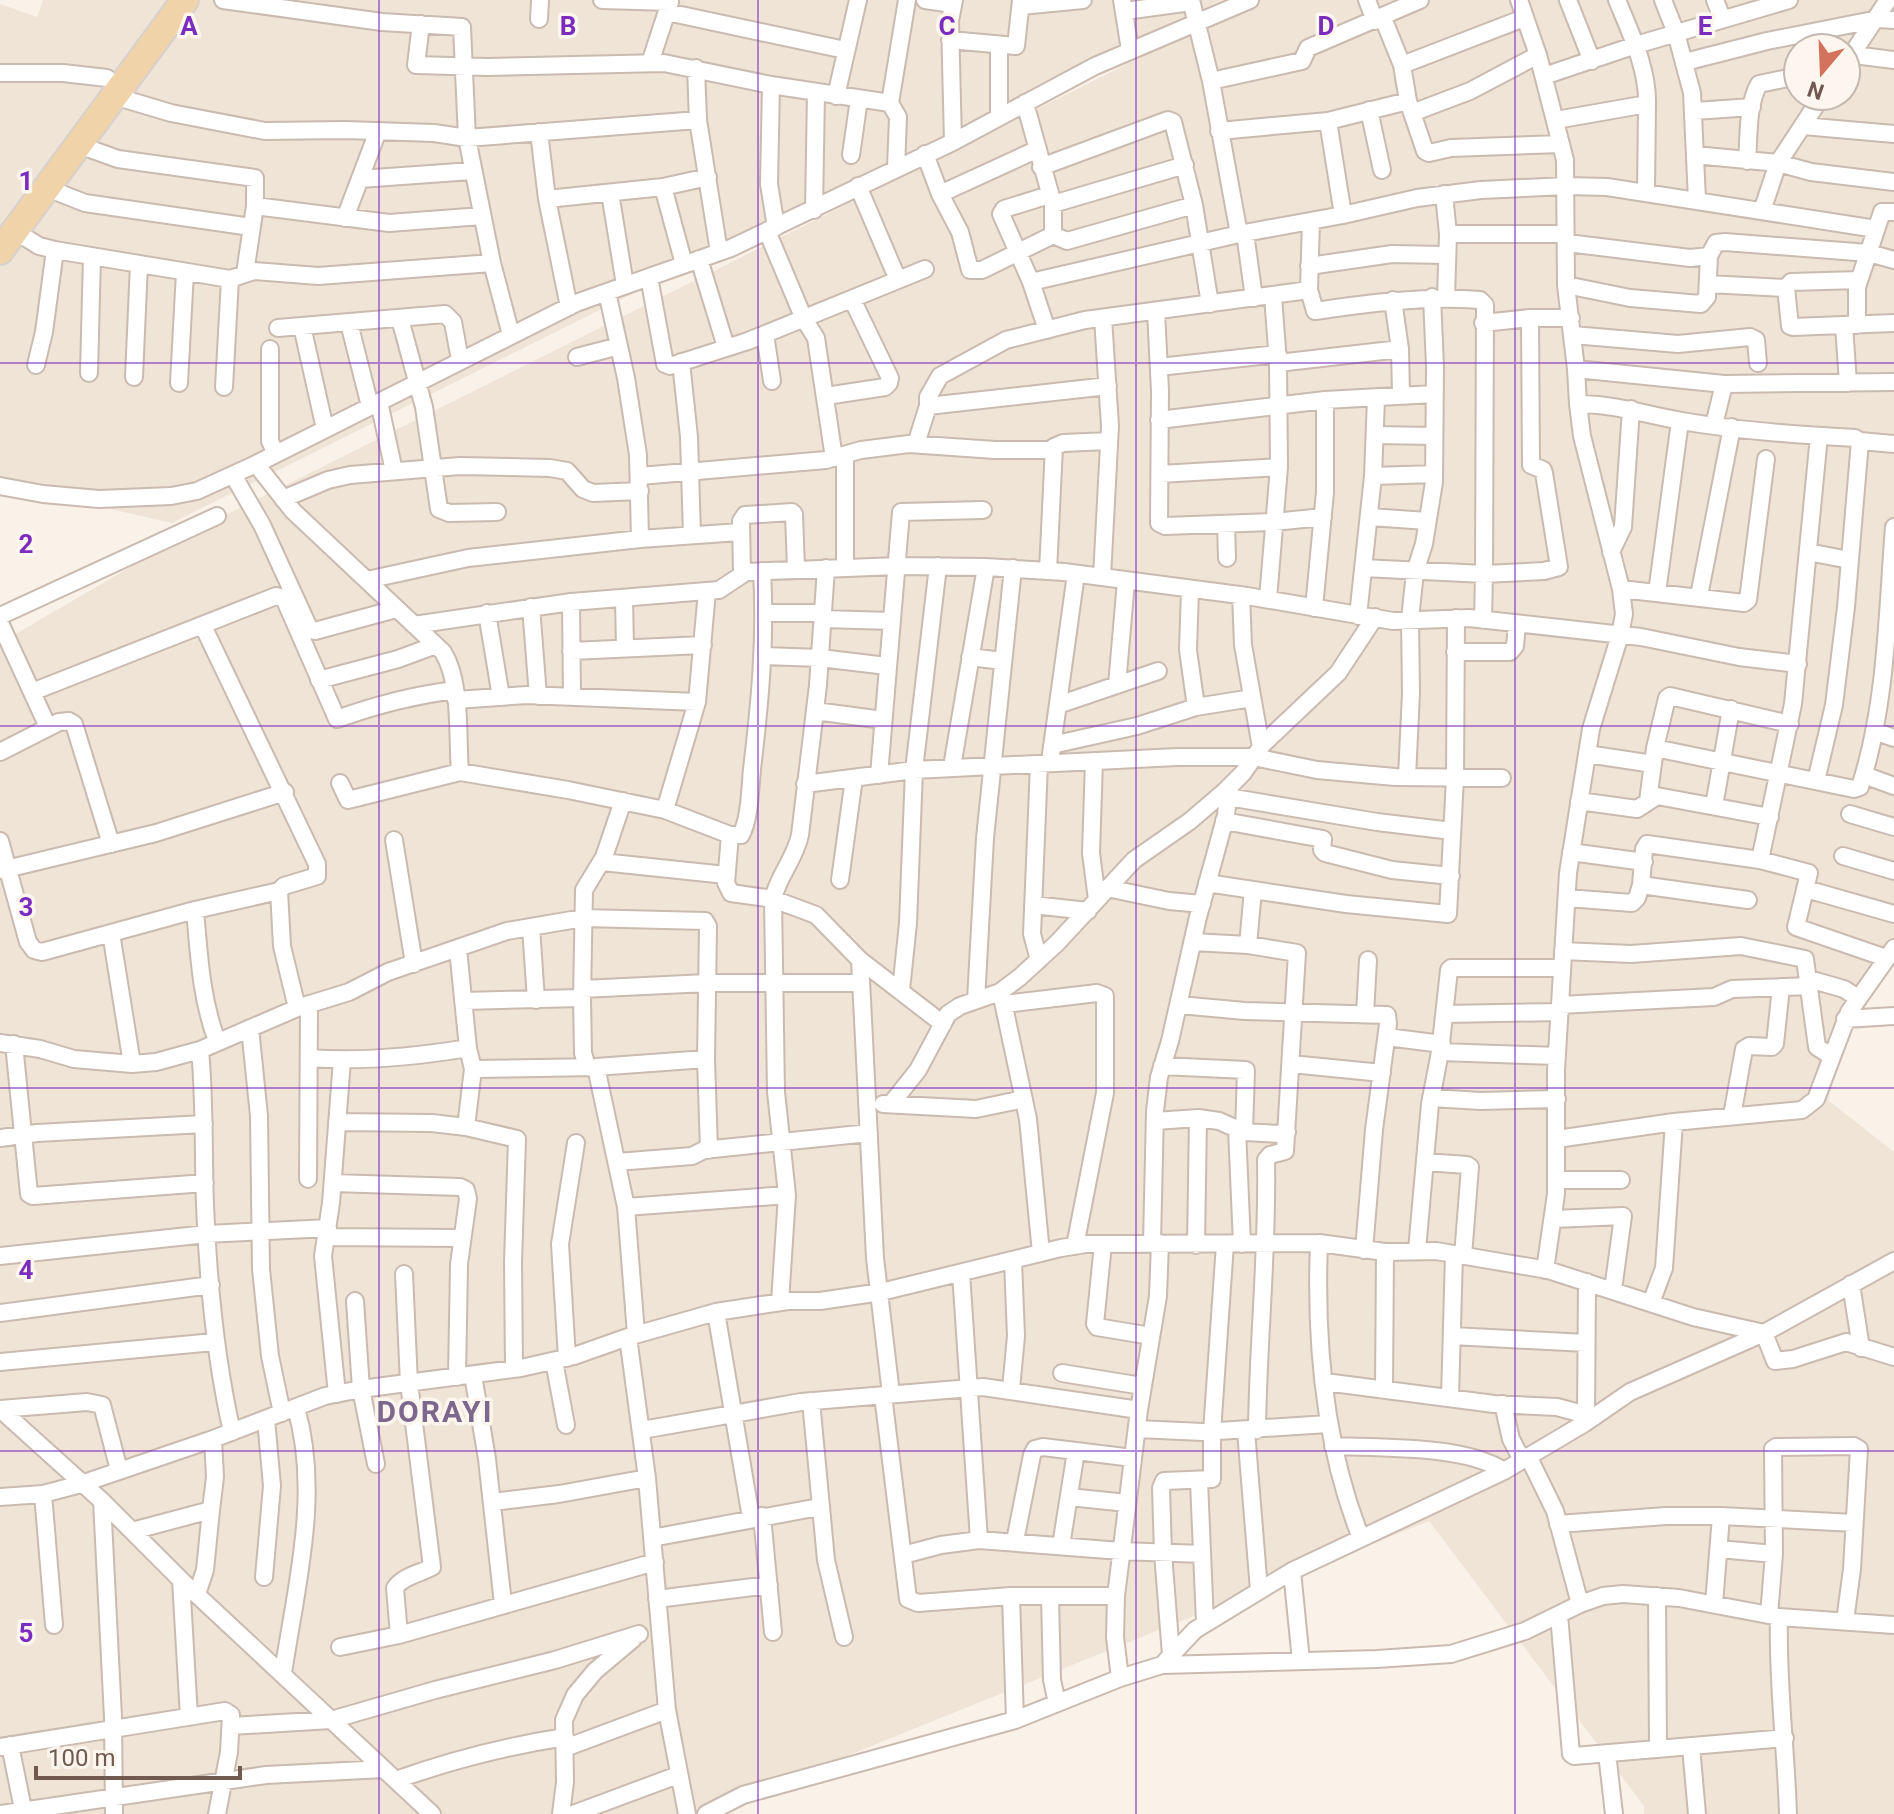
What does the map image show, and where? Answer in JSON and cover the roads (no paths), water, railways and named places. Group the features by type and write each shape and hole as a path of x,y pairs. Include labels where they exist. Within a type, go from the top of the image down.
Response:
{"main road":[{"path":"5,235 47,188 79,145 164,0"},
{"path":"5,235 111,87 185,0"}],"street":[{"path":"223,0 382,22 462,27 467,138 472,171 511,335"},
{"path":"539,19 540,0"},
{"path":"602,0 669,5 845,50"},
{"path":"836,96 858,0"},
{"path":"896,168 898,117 890,103 907,0"},
{"path":"925,0 954,2 950,40 953,142"},
{"path":"950,40 1018,45 1021,3 1083,0"},
{"path":"0,486 99,499 181,495 197,491 569,307 719,252 772,229 953,142 1130,50 1248,0"},
{"path":"1367,0 1402,65 1410,107 1423,147 1429,153 1451,148 1561,144"},
{"path":"1211,81 1302,61 1308,48 1420,0"},
{"path":"1519,0 1538,55 1561,144 1566,186 1566,285 1582,436 1621,589 1624,614 1594,717 1571,852 1557,1056 1557,1180 1545,1270"},
{"path":"1568,0 1592,61"},
{"path":"1617,0 1636,45 1647,104 1646,192"},
{"path":"1663,0 1685,62 1695,111 1697,200"},
{"path":"1715,0 1722,18"},
{"path":"1544,76 1722,18 1789,0"},
{"path":"1862,46 1886,20 1888,0"},
{"path":"1130,50 1124,6 1191,1 1211,81 1254,298"},
{"path":"650,63 669,5"},
{"path":"1402,65 1524,18"},
{"path":"1685,62 1767,41 1886,20"},
{"path":"421,24 416,65 465,67 650,63 696,68 771,85 890,103"},
{"path":"999,46 999,117"},
{"path":"1219,131 1328,121 1369,110 1410,107 1470,91 1538,55"},
{"path":"1862,59 1894,60"},
{"path":"696,68 698,120 719,252"},
{"path":"0,73 63,73 111,87 171,113 265,131 378,131 467,138 698,120"},
{"path":"1747,161 1752,107 1759,84 1782,79"},
{"path":"771,85 769,184 772,229 804,319 816,338 839,457 845,567"},
{"path":"814,210 816,93"},
{"path":"851,155 859,99"},
{"path":"1025,103 1051,199 1053,235"},
{"path":"1556,120 1647,104"},
{"path":"1695,111 1752,107"},
{"path":"1369,110 1382,170"},
{"path":"1762,211 1778,163 1812,112"},
{"path":"1041,167 1168,120 1173,122 1194,205 1210,304"},
{"path":"1328,121 1343,215"},
{"path":"1803,126 1894,134"},
{"path":"345,218 378,131"},
{"path":"539,132 547,199 569,307"},
{"path":"79,145 118,159 255,178 255,206 237,276 224,387"},
{"path":"940,194 1038,149"},
{"path":"925,154 940,194 960,232 970,270 982,270 1053,235"},
{"path":"1695,155 1778,163 1811,172 1894,182"},
{"path":"1047,330 1002,211 1185,165"},
{"path":"360,179 472,171"},
{"path":"547,199 663,187 708,177"},
{"path":"858,186 898,280"},
{"path":"1031,282 1242,234 1444,194 1566,186 1646,192 1876,229"},
{"path":"663,187 726,347"},
{"path":"47,188 85,203 251,227"},
{"path":"610,193 625,285"},
{"path":"1407,777 1411,693 1410,619 1415,572 1424,544 1434,474 1439,297 1448,234 1444,194"},
{"path":"1053,235 1067,241 1194,205"},
{"path":"255,206 403,223 482,216"},
{"path":"1848,383 1851,325 1859,280 1883,211 1894,212"},
{"path":"1311,221 1309,290 1311,306 1315,311 1439,297 1480,300 1485,305 1483,620"},
{"path":"1448,234 1566,238 1690,258 1709,256"},
{"path":"5,235 55,250 185,272 237,276 343,275 492,263"},
{"path":"1566,285 1630,298 1701,304 1707,297 1709,256 1716,243 1725,242 1869,253 1894,260"},
{"path":"36,365 44,332 55,250"},
{"path":"1309,266 1392,254 1446,255"},
{"path":"89,373 92,256"},
{"path":"134,377 139,264"},
{"path":"649,277 665,364 670,366 765,334 925,269"},
{"path":"179,383 185,272"},
{"path":"1859,280 1791,282 1786,288 1791,327 1894,323"},
{"path":"1708,284 1786,288"},
{"path":"916,444 931,391 940,376 1006,340 1103,318 1309,290"},
{"path":"607,292 619,346 640,484 640,539"},
{"path":"1268,599 1279,467 1278,358 1273,296"},
{"path":"826,396 885,387 889,383 890,378 852,299"},
{"path":"1393,300 1400,349 1401,394"},
{"path":"1156,311 1159,523 1226,524 1323,517"},
{"path":"278,328 445,314 450,317 460,360"},
{"path":"1102,577 1109,441 1103,318"},
{"path":"1483,323 1530,318 1692,344 1750,337 1756,340 1758,363"},
{"path":"1363,568 1484,574 1544,571 1559,567 1544,473 1531,465 1530,318"},
{"path":"400,319 424,407 439,509 444,512 497,512"},
{"path":"349,323 394,471"},
{"path":"302,326 325,429"},
{"path":"765,334 772,381"},
{"path":"577,357 619,346"},
{"path":"270,349 270,441 276,454"},
{"path":"1159,367 1400,349"},
{"path":"681,362 689,437 692,535"},
{"path":"1576,369 1724,384 1894,382"},
{"path":"1714,425 1724,384"},
{"path":"928,406 1108,386"},
{"path":"1159,420 1325,400 1434,394"},
{"path":"1358,616 1370,517 1376,398"},
{"path":"1314,608 1326,481 1325,400"},
{"path":"1578,404 1631,409 1680,421 1894,444"},
{"path":"1611,552 1623,527 1631,409"},
{"path":"1657,593 1680,421"},
{"path":"1699,596 1732,427"},
{"path":"1376,435 1434,436"},
{"path":"1760,860 1790,724 1819,436"},
{"path":"1048,571 1055,445 1109,441"},
{"path":"1816,781 1834,705 1857,501 1860,441"},
{"path":"283,499 328,480 434,468 550,468 567,471 583,489 593,493 689,473 757,468 916,444 995,450 1053,450"},
{"path":"1621,589 1744,603 1748,600 1766,459"},
{"path":"256,464 283,499 447,657 455,695 460,772"},
{"path":"1160,474 1279,467"},
{"path":"1373,476 1434,474"},
{"path":"233,475 262,525 310,630 396,609"},
{"path":"879,775 900,515 903,510 983,510"},
{"path":"742,573 740,532 745,515 792,512 795,518 796,569"},
{"path":"0,616 217,516"},
{"path":"1370,517 1427,521"},
{"path":"1226,524 1227,558"},
{"path":"1587,754 1721,761 1854,789 1860,787 1874,731 1888,643 1894,527"},
{"path":"367,580 468,558 640,539 740,532"},
{"path":"1808,552 1849,560"},
{"path":"901,990 908,923 914,770 938,566"},
{"path":"414,625 571,602 707,591 728,585 742,573 845,567 986,567 1076,574 1241,595 1393,621 1456,618 1620,635 1739,657 1798,664"},
{"path":"952,767 986,567"},
{"path":"780,1302 787,1195 776,1092 773,899 775,888 797,851 815,711 826,568"},
{"path":"976,1000 992,765 1013,568"},
{"path":"340,783 348,800 460,772 665,810 730,835 741,835 764,656 762,571"},
{"path":"1039,960 1032,934 1044,763 1052,745 1076,574"},
{"path":"1117,685 1126,581"},
{"path":"1190,590 1188,650 1196,707"},
{"path":"665,810 697,702 707,591"},
{"path":"1241,595 1243,645 1257,752"},
{"path":"32,692 276,596 284,598 335,718 340,720 345,715 392,702 455,695 697,702"},
{"path":"624,598 625,648"},
{"path":"571,602 572,697"},
{"path":"531,607 538,696"},
{"path":"487,613 501,697"},
{"path":"765,613 892,621"},
{"path":"1002,998 1146,850 1229,792 1257,752 1338,673 1375,617"},
{"path":"1207,883 1346,904 1448,914 1455,778 1456,618"},
{"path":"0,623 48,727"},
{"path":"1455,652 1510,652 1515,646 1517,624"},
{"path":"0,841 5,870 28,942 34,950 42,952 195,910 279,891 284,886 317,876 314,856 285,792 203,626"},
{"path":"319,680 398,659 436,645"},
{"path":"571,651 703,645"},
{"path":"764,656 820,658 887,666"},
{"path":"970,657 1003,661"},
{"path":"1058,705 1158,671"},
{"path":"1648,801 1667,698 1674,696 1790,724"},
{"path":"1052,745 1137,726 1196,707 1252,698"},
{"path":"1714,806 1731,709"},
{"path":"815,711 883,720"},
{"path":"0,752 59,722 74,724 111,844"},
{"path":"1874,731 1894,738"},
{"path":"805,784 952,767 1257,752 1317,770 1407,777 1502,778"},
{"path":"1094,761 1091,853 1098,900"},
{"path":"1864,775 1894,786"},
{"path":"840,880 854,778"},
{"path":"5,870 156,833 285,792"},
{"path":"1120,1678 1115,1637 1116,1596 1142,1386 1158,1296 1155,1121 1162,1066 1229,792"},
{"path":"1229,792 1377,822 1452,831"},
{"path":"1579,801 1637,809 1657,796 1770,817"},
{"path":"623,801 602,862 584,890 583,1053 591,1067 626,1207 632,1336 655,1562 658,1628 667,1710 687,1814"},
{"path":"1850,814 1894,827"},
{"path":"1224,821 1323,839 1322,850 1325,853 1379,867 1451,876"},
{"path":"730,835 726,875 727,888 731,893 773,899 816,915 860,960 943,1024"},
{"path":"394,840 414,964"},
{"path":"1557,1139 1674,1122 1802,1110 1813,1104 1845,1019 1890,953 1796,927 1809,873 1760,860 1647,844 1641,885 1632,903 1567,898"},
{"path":"1571,852 1644,862"},
{"path":"1843,856 1894,871"},
{"path":"602,862 726,875"},
{"path":"1641,885 1748,900"},
{"path":"1806,889 1894,914"},
{"path":"1248,945 1253,890"},
{"path":"279,891 282,946 303,1006 309,1058 308,1179"},
{"path":"1033,905 1098,900 1202,904"},
{"path":"195,910 202,986 217,1041"},
{"path":"205,1183 33,1196 27,1189 23,1135 7,1043 74,1059 132,1064 156,1062 200,1050 303,1006 349,992 388,972 486,938 583,918 705,921 708,926 706,1059 709,1150"},
{"path":"531,927 536,1000"},
{"path":"111,933 132,1064"},
{"path":"1193,942 1297,952 1285,1151 1270,1155 1266,1160 1266,1244 1251,1430 1259,1590"},
{"path":"1417,1250 1431,1098 1451,968 1756,947 1805,959 1817,1047 1831,1056"},
{"path":"458,949 473,1069 466,1127"},
{"path":"860,960 875,1258 881,1292 887,1394 908,1599 1116,1596"},
{"path":"1365,1014 1368,960"},
{"path":"1445,1014 1714,997 1732,989 1781,987 1809,982 1844,989 1858,998"},
{"path":"463,1001 536,1000 707,983 860,983"},
{"path":"1732,1116 1744,1049 1749,1046 1772,1047 1775,1044 1781,987"},
{"path":"891,1104 918,1070 948,1014 976,1000 1097,993 1105,996 1105,1093 1075,1246"},
{"path":"1002,998 1024,1099 1041,1253"},
{"path":"1179,1005 1294,1013 1387,1015 1364,1250"},
{"path":"1845,1019 1894,1016"},
{"path":"250,1028 259,1116 259,1232 270,1356 281,1413 264,1577"},
{"path":"1387,1037 1441,1048 1557,1056"},
{"path":"309,1058 413,1058 468,1048"},
{"path":"200,1050 214,1342 232,1432"},
{"path":"473,1069 591,1067 706,1059"},
{"path":"337,1394 323,1275 342,1060"},
{"path":"1291,1064 1382,1073"},
{"path":"1162,1066 1246,1070 1233,1244 1212,1432 1214,1474 1210,1481 1164,1481 1161,1488 1166,1660"},
{"path":"1431,1098 1496,1101 1557,1099"},
{"path":"867,1103 976,1109 1024,1099"},
{"path":"1155,1121 1198,1118 1219,1121 1241,1130 1287,1132"},
{"path":"1196,1245 1198,1118"},
{"path":"337,1122 410,1122 466,1127 513,1136 517,1143 513,1234 514,1369"},
{"path":"1651,1303 1664,1268 1674,1122"},
{"path":"0,1138 204,1124"},
{"path":"617,1162 692,1156 709,1150 869,1133"},
{"path":"566,1425 561,1359 560,1244 576,1143"},
{"path":"1425,1162 1470,1167 1459,1255 1450,1398"},
{"path":"1557,1180 1621,1180"},
{"path":"333,1183 460,1187 466,1190 468,1199 461,1238 465,1376 492,1502 503,1604"},
{"path":"626,1207 787,1195"},
{"path":"1554,1219 1623,1216 1613,1290"},
{"path":"0,1256 207,1234 327,1232 461,1238"},
{"path":"1319,1243 1318,1322 1328,1424 1346,1500 1361,1538"},
{"path":"0,1497 43,1494 81,1484 337,1394 514,1369 561,1359 716,1312 881,1292 1075,1246 1319,1243 1385,1252 1417,1250 1459,1255 1545,1270 1704,1320 1764,1333"},
{"path":"1103,1244 1095,1324 1097,1327 1151,1336"},
{"path":"1384,1390 1385,1252"},
{"path":"1011,1389 1016,1336 1013,1261"},
{"path":"1166,1660 1195,1630 1292,1571 1504,1471 1630,1392 1764,1333 1894,1261"},
{"path":"961,1273 979,1540"},
{"path":"399,1635 395,1588 398,1583 432,1567 409,1383 404,1274"},
{"path":"1587,1282 1590,1416"},
{"path":"1851,1284 1861,1348"},
{"path":"0,1313 211,1285"},
{"path":"355,1301 361,1389 376,1464"},
{"path":"716,1312 769,1585 773,1632"},
{"path":"1764,1333 1775,1361 1793,1359 1846,1342 1894,1357"},
{"path":"1452,1336 1586,1343"},
{"path":"0,1362 214,1342"},
{"path":"1062,1373 1142,1386"},
{"path":"1325,1382 1503,1404 1557,1407 1590,1416"},
{"path":"642,1430 811,1401 970,1388 1011,1389 1139,1410"},
{"path":"811,1401 826,1560 844,1637"},
{"path":"0,1409 87,1402 102,1405 119,1470"},
{"path":"1503,1404 1511,1439 1552,1503 1580,1604"},
{"path":"0,1409 102,1501 181,1580 432,1814"},
{"path":"281,1413 305,1438 304,1532 283,1673"},
{"path":"1137,1429 1212,1432 1328,1424"},
{"path":"197,1594 205,1570 215,1477 213,1439"},
{"path":"1333,1446 1407,1449 1473,1457 1490,1461 1504,1471"},
{"path":"1788,1814 1774,1616 1775,1447 1854,1446 1859,1449 1852,1569 1845,1621"},
{"path":"1015,1541 1035,1449 1043,1447 1133,1458"},
{"path":"1061,1546 1076,1451"},
{"path":"492,1502 647,1478"},
{"path":"1199,1481 1205,1623"},
{"path":"43,1494 54,1625"},
{"path":"1069,1497 1127,1503"},
{"path":"102,1501 114,1806"},
{"path":"652,1538 819,1507"},
{"path":"132,1531 211,1510"},
{"path":"1558,1524 1666,1516 1854,1523"},
{"path":"1714,1604 1721,1516"},
{"path":"903,1555 941,1545 979,1540 1202,1554"},
{"path":"1719,1549 1774,1554"},
{"path":"340,1647 399,1635 655,1562"},
{"path":"1292,1571 1301,1661"},
{"path":"181,1580 189,1717"},
{"path":"657,1599 769,1585"},
{"path":"706,1814 743,1795 1015,1720 1166,1660 1301,1661 1451,1654 1525,1631 1580,1604 1603,1596 1623,1594 1714,1604 1774,1616 1894,1625"},
{"path":"1011,1596 1015,1720"},
{"path":"1657,1596 1658,1749"},
{"path":"1050,1597 1052,1680 1057,1703"},
{"path":"1559,1615 1571,1754 1785,1738"},
{"path":"231,1726 331,1720 555,1660 658,1628"},
{"path":"561,1814 564,1720 575,1695 595,1671 639,1634"},
{"path":"0,1814 114,1806 225,1780 266,1775 390,1774 521,1743 565,1742 667,1710"},
{"path":"23,1813 5,1746 225,1711 231,1715 231,1726 225,1780 217,1814"},
{"path":"1691,1747 1697,1814"},
{"path":"1607,1753 1614,1814"},
{"path":"573,1814 678,1775"}],"district":[{"name":"DORAYI","path":"435,1411"}]}
